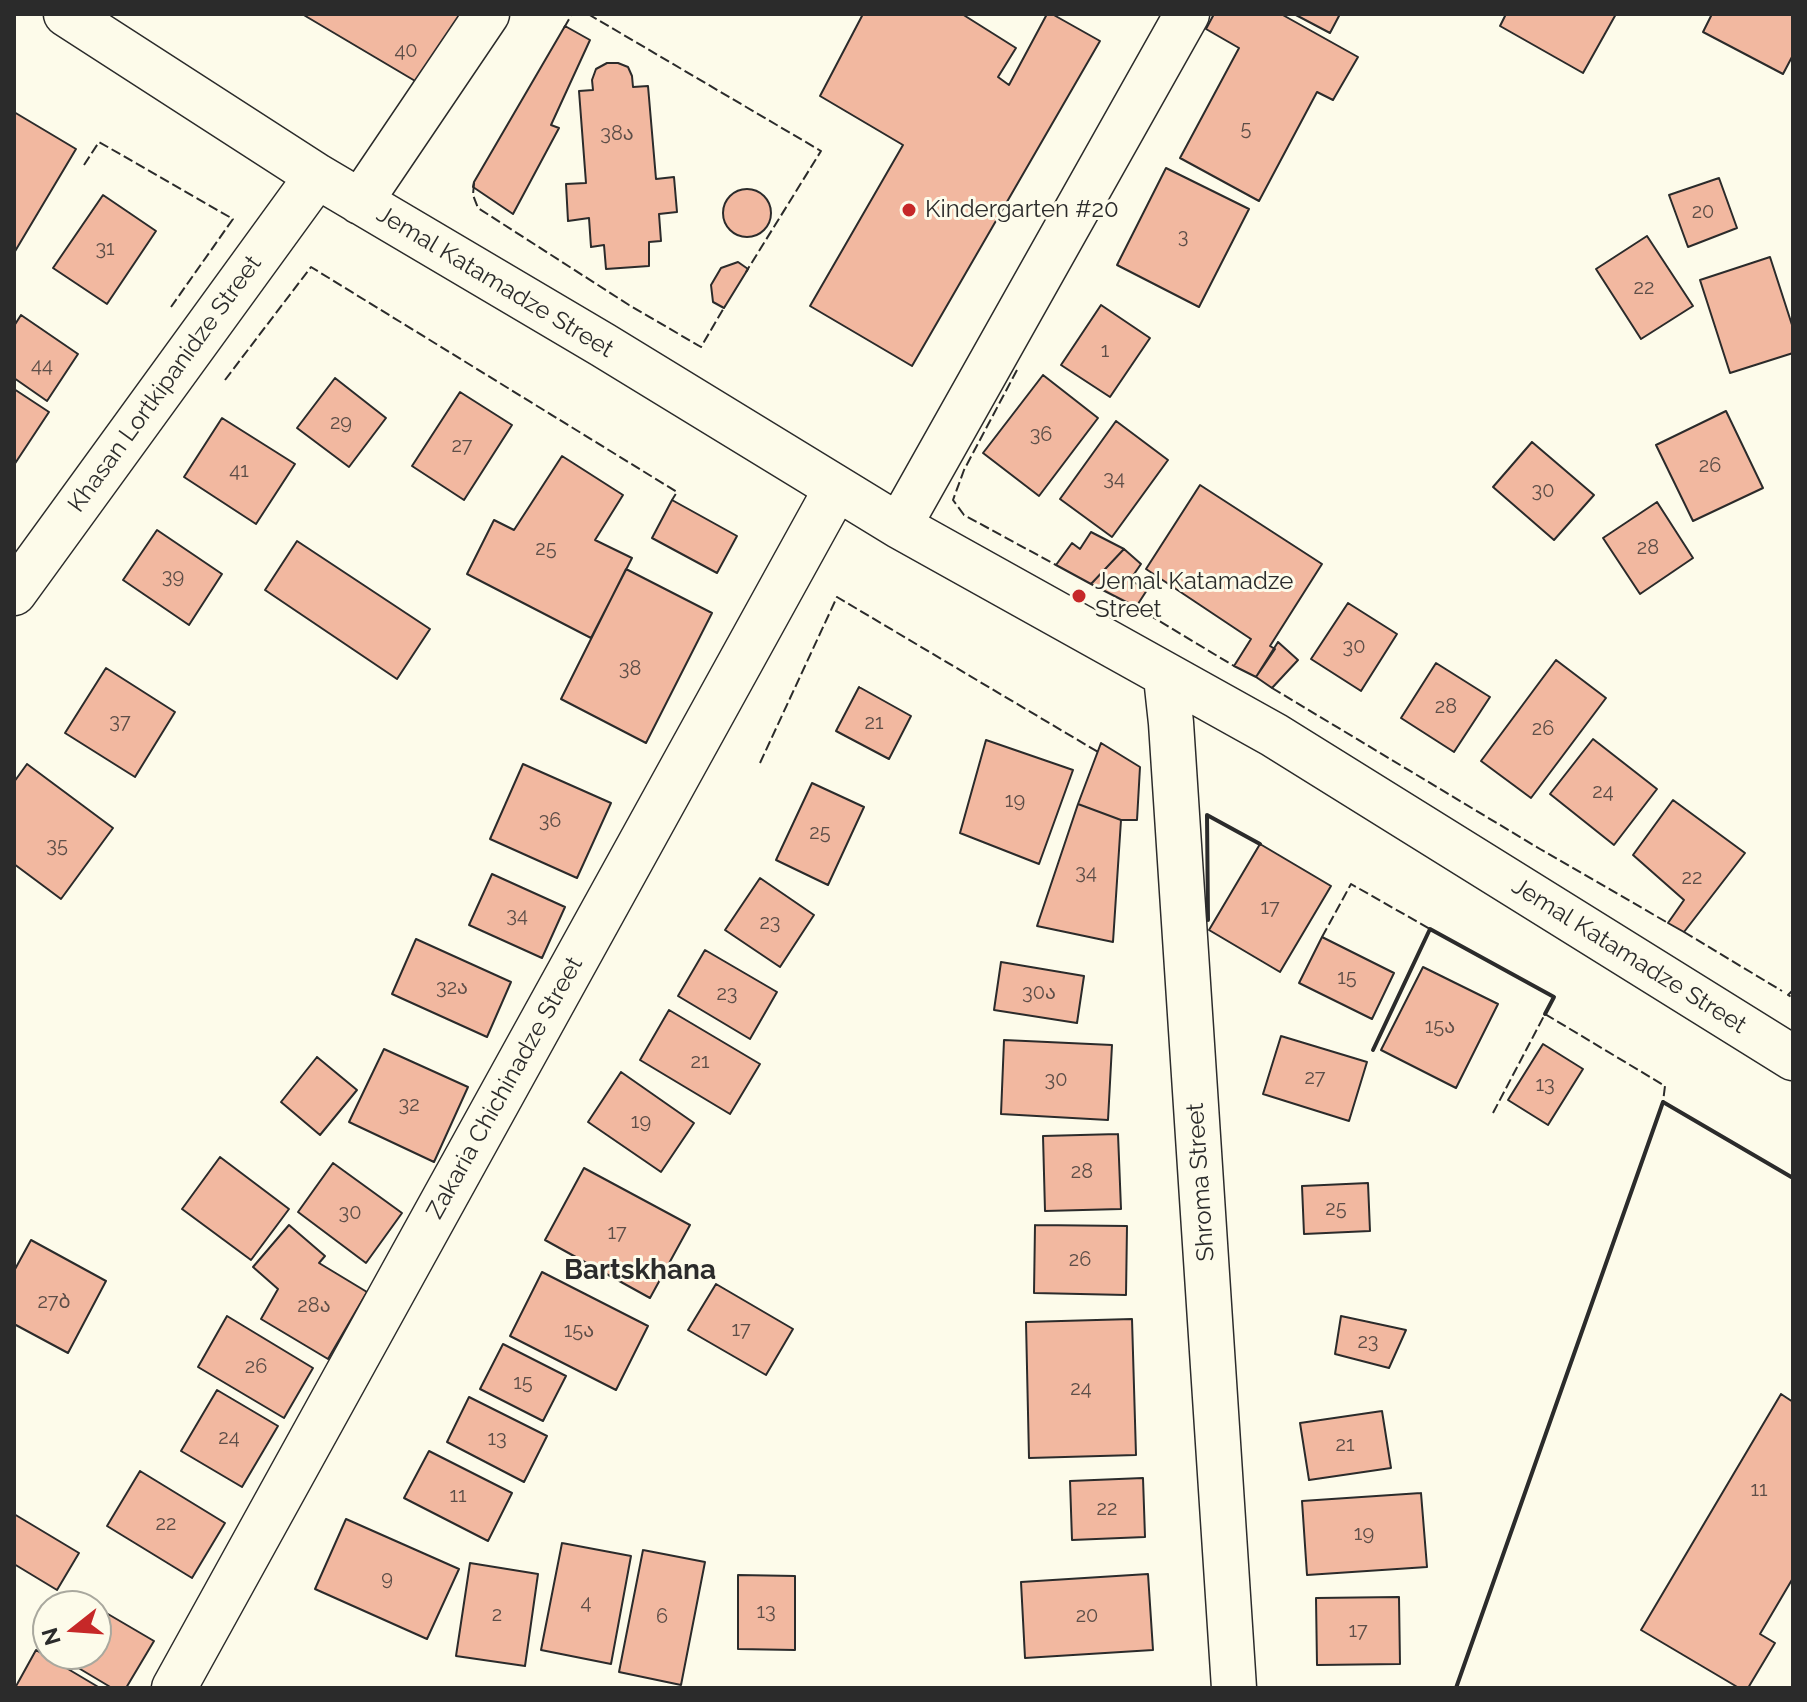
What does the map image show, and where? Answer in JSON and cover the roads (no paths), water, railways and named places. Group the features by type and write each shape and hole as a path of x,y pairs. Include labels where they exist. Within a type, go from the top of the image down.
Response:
{"street":[{"name":"Jemal Katamadze Street","path":"66,14 360,202 603,345 899,526 1274,735 1793,1058"},
{"path":"360,202 487,14"},
{"path":"899,526 1187,14"},
{"name":"Khasan Lortkipanidze Street","path":"14,593 317,176"},
{"name":"Zakaria Chichinadze Street","path":"174,1688 836,489"},
{"name":"Shroma Street","path":"1166,677 1234,1688"}],"place":[{"name":"Kindergarten #20","path":"909,210"},
{"name":"Jemal Katamadze Street","path":"1079,596"}],"district":[{"name":"Bartskhana","path":"640,1271"}]}
